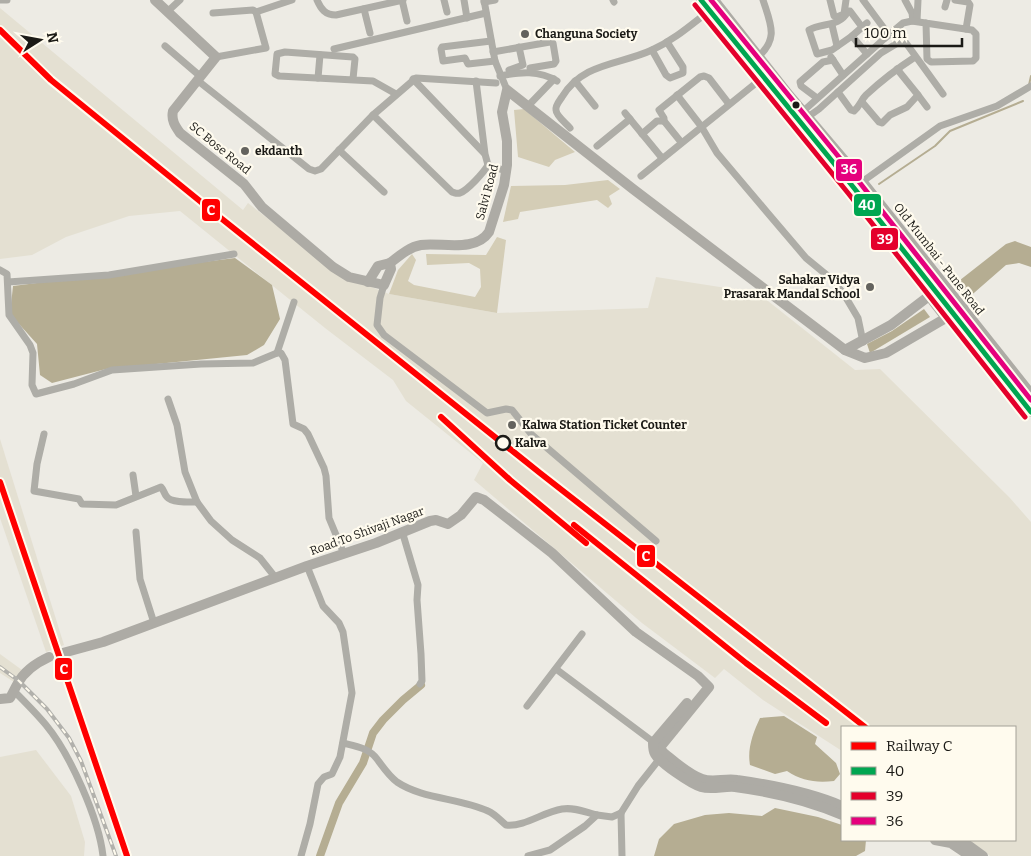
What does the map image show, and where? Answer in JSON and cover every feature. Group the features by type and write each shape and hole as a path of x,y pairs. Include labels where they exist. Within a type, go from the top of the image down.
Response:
{"street":[{"path":"0,0 7,0"},
{"path":"155,0 216,57 266,48 256,12"},
{"path":"167,12 180,0"},
{"path":"213,12 253,10 256,12 292,0"},
{"path":"317,0 321,10 332,15 402,0 407,21"},
{"path":"444,0 446,12"},
{"path":"464,0 468,18"},
{"path":"495,0 484,1 495,61 507,90 633,189 846,350 865,358 886,353 954,313 929,296"},
{"name":"Old Mumbai - Pune Road","path":"701,0 713,5 766,74 858,184 1031,412"},
{"path":"756,60 768,49 772,38 763,0"},
{"path":"832,0 834,16 837,17 843,15 846,0"},
{"path":"863,0 868,22"},
{"path":"905,0 915,21"},
{"path":"915,21 918,0"},
{"path":"955,0 968,2 970,5 966,29"},
{"path":"570,128 556,112 556,109 567,89 575,81 604,64 632,57 667,42 682,33 713,5"},
{"path":"364,9 370,32"},
{"path":"868,22 834,48 815,53 809,30 823,25 832,25 850,11 868,22 889,35"},
{"path":"334,49 486,13"},
{"path":"802,117 817,98 903,23 915,21 972,30 976,34 976,58 973,61 931,62 927,59 926,23"},
{"path":"832,25 833,60 843,75"},
{"path":"852,36 867,54"},
{"path":"802,117 838,92 881,53 901,40 906,43 943,94"},
{"path":"491,41 442,47 442,60 464,58 468,64 495,61"},
{"path":"652,50 666,75 670,78 676,77 682,73 683,67 667,42"},
{"path":"493,52 552,43 556,61 554,64 530,68"},
{"path":"164,46 199,78 315,171 320,169 373,115 414,79 420,77 496,83"},
{"path":"499,74 522,67 519,47"},
{"path":"352,80 354,57 281,52 277,54 275,74 278,76 318,78 352,80 372,81 396,94"},
{"path":"318,78 320,54"},
{"name":"SC Bose Road","path":"216,57 173,111 173,121 180,133 244,184 262,207 334,267 349,277 384,286"},
{"path":"838,92 851,110 854,111 864,97 897,69 915,57"},
{"path":"817,98 801,86 800,82 824,62 833,60"},
{"path":"897,69 927,107"},
{"path":"499,74 533,73 555,80 528,106"},
{"path":"641,176 766,74"},
{"path":"681,142 664,121 659,109 700,77 704,76 709,78 729,104"},
{"path":"414,79 485,154"},
{"path":"373,115 452,192 462,192 488,165 476,81"},
{"path":"575,81 595,106"},
{"path":"858,184 940,126 997,106 1031,86"},
{"name":"Salvi Road","path":"368,282 378,266 390,262 404,252 420,245 473,243 486,237 506,172 507,141 502,112 507,90"},
{"path":"677,95 717,153 806,258 834,281 858,318 862,342"},
{"path":"862,102 879,122 882,122 890,115 907,107 918,96"},
{"path":"597,146 627,116 662,158"},
{"path":"642,134 657,120 664,121"},
{"path":"339,150 384,192"},
{"path":"488,165 506,172"},
{"name":"Old Mumbai - Pune Road","path":"858,184 929,283 954,313 1031,394"},
{"path":"8,282 109,275 234,254"},
{"path":"390,262 391,269 380,298 377,325 384,335 487,412 512,410 532,435 656,541"},
{"path":"0,270 7,274 8,315 30,344 34,353 32,385 36,394 74,384 112,370 201,364 253,363 276,353 284,356 293,424 304,429 308,434 324,468 328,518 344,554"},
{"path":"846,350 891,325 929,296 931,290 929,283"},
{"path":"276,353 294,302"},
{"path":"168,399 177,425 187,478 197,502 211,521 232,540 260,558 275,578"},
{"path":"44,434 37,464 34,491 79,499 82,504 116,506 160,487 164,490 167,497 172,500 197,502"},
{"path":"132,475 136,496"},
{"name":"Road To Shivaji Nagar","path":"0,698 10,698 19,681 37,662 104,642 307,566 376,543 430,521 436,520 448,524 461,515 476,497 484,500 552,553 636,632 698,676 706,685 659,750"},
{"path":"402,531 418,585 417,600 422,681 420,684"},
{"path":"136,532 140,579 154,623"},
{"path":"301,856 318,784 324,777 332,774 340,757 352,692 343,632 339,623 323,606 307,566"},
{"path":"527,706 582,634"},
{"path":"556,669 690,773 703,779 734,779 794,790 818,796 841,806"},
{"path":"14,691 46,725 58,742 93,814 101,839 103,856"},
{"path":"343,743 359,746 372,754 397,782 414,789 475,805 490,812 506,825 519,824 563,809 576,809 612,817 621,813"},
{"path":"622,856 621,813 659,750"},
{"path":"659,750 686,780 701,787 733,787 792,798 816,804 841,814"},
{"path":"528,856 550,850 585,826 597,815"},
{"path":"944,841 950,842 970,856"},
{"path":"962,841 983,856"}],"shaded area":[{"path":"0,8 243,210 248,203 337,273 389,294 497,313 648,308 656,277 758,293 855,370 880,369 1010,498 1031,522 1031,856 990,856 970,841 1016,841 1016,726 841,726 841,750 763,700 724,669 715,678 642,623 474,480 483,463 406,401 393,380 325,328 180,211 129,216 66,237 32,255 0,259"},
{"path":"524,109 575,152 555,160 549,167 518,157 514,110"},
{"path":"608,180 620,189 609,196 612,204 608,208 597,200 520,212 518,219 503,222 511,186 565,185"},
{"path":"497,237 506,240 497,313 389,294 398,270 412,254 416,260 408,281 414,285 475,297 481,287 480,269 469,263 427,265 426,254 486,255"},
{"path":"1015,241 1031,247 1031,267 1019,263 1006,265 967,299 955,284 1006,244"},
{"path":"235,258 272,285 280,319 264,345 247,355 106,369 52,383 40,375 37,344 10,314 13,286"},
{"path":"924,309 930,317 870,353 867,344 892,331"},
{"path":"0,439 64,645 46,652 0,518"},
{"path":"0,654 22,670 14,682 0,673"},
{"path":"784,716 817,737 815,744 836,763 840,774 834,781 821,782 809,780 787,771 775,774 750,765 751,741 760,718"},
{"path":"36,750 71,796 85,842 84,856 0,856 0,757"},
{"path":"775,808 818,817 841,825 841,841 866,841 865,851 856,856 654,856 659,839 674,824 705,815 729,813 762,816"}],"waterway":[{"path":"1029,85 1031,76"},
{"path":"879,184 935,146 950,131 1023,101"},
{"path":"320,856 339,803 363,763 373,733 383,720 421,685"}],"railway":[{"path":"0,667 19,681 47,709 69,738 81,761 116,856"}],"rail line":[{"name":"C","path":"0,30 51,80 217,215 540,473 864,726"},
{"name":"C","path":"441,417 510,480 586,543"},
{"name":"C","path":"0,482 127,856"},
{"name":"C","path":"574,525 746,663 826,723"}],"transit line":[{"name":"40","path":"701,0 854,188 1031,412"},
{"name":"36","path":"711,0 860,183 1031,400"},
{"name":"39","path":"695,5 848,193 1025,417"}],"place":[{"name":"Changuna Society","path":"525,34"},
{"name":"ekdanth","path":"245,151"},
{"name":"Sahakar Vidya Prasarak Mandal School","path":"870,287"},
{"name":"Kalwa Station Ticket Counter","path":"512,425"},
{"name":"Kalva","path":"503,443"}]}
